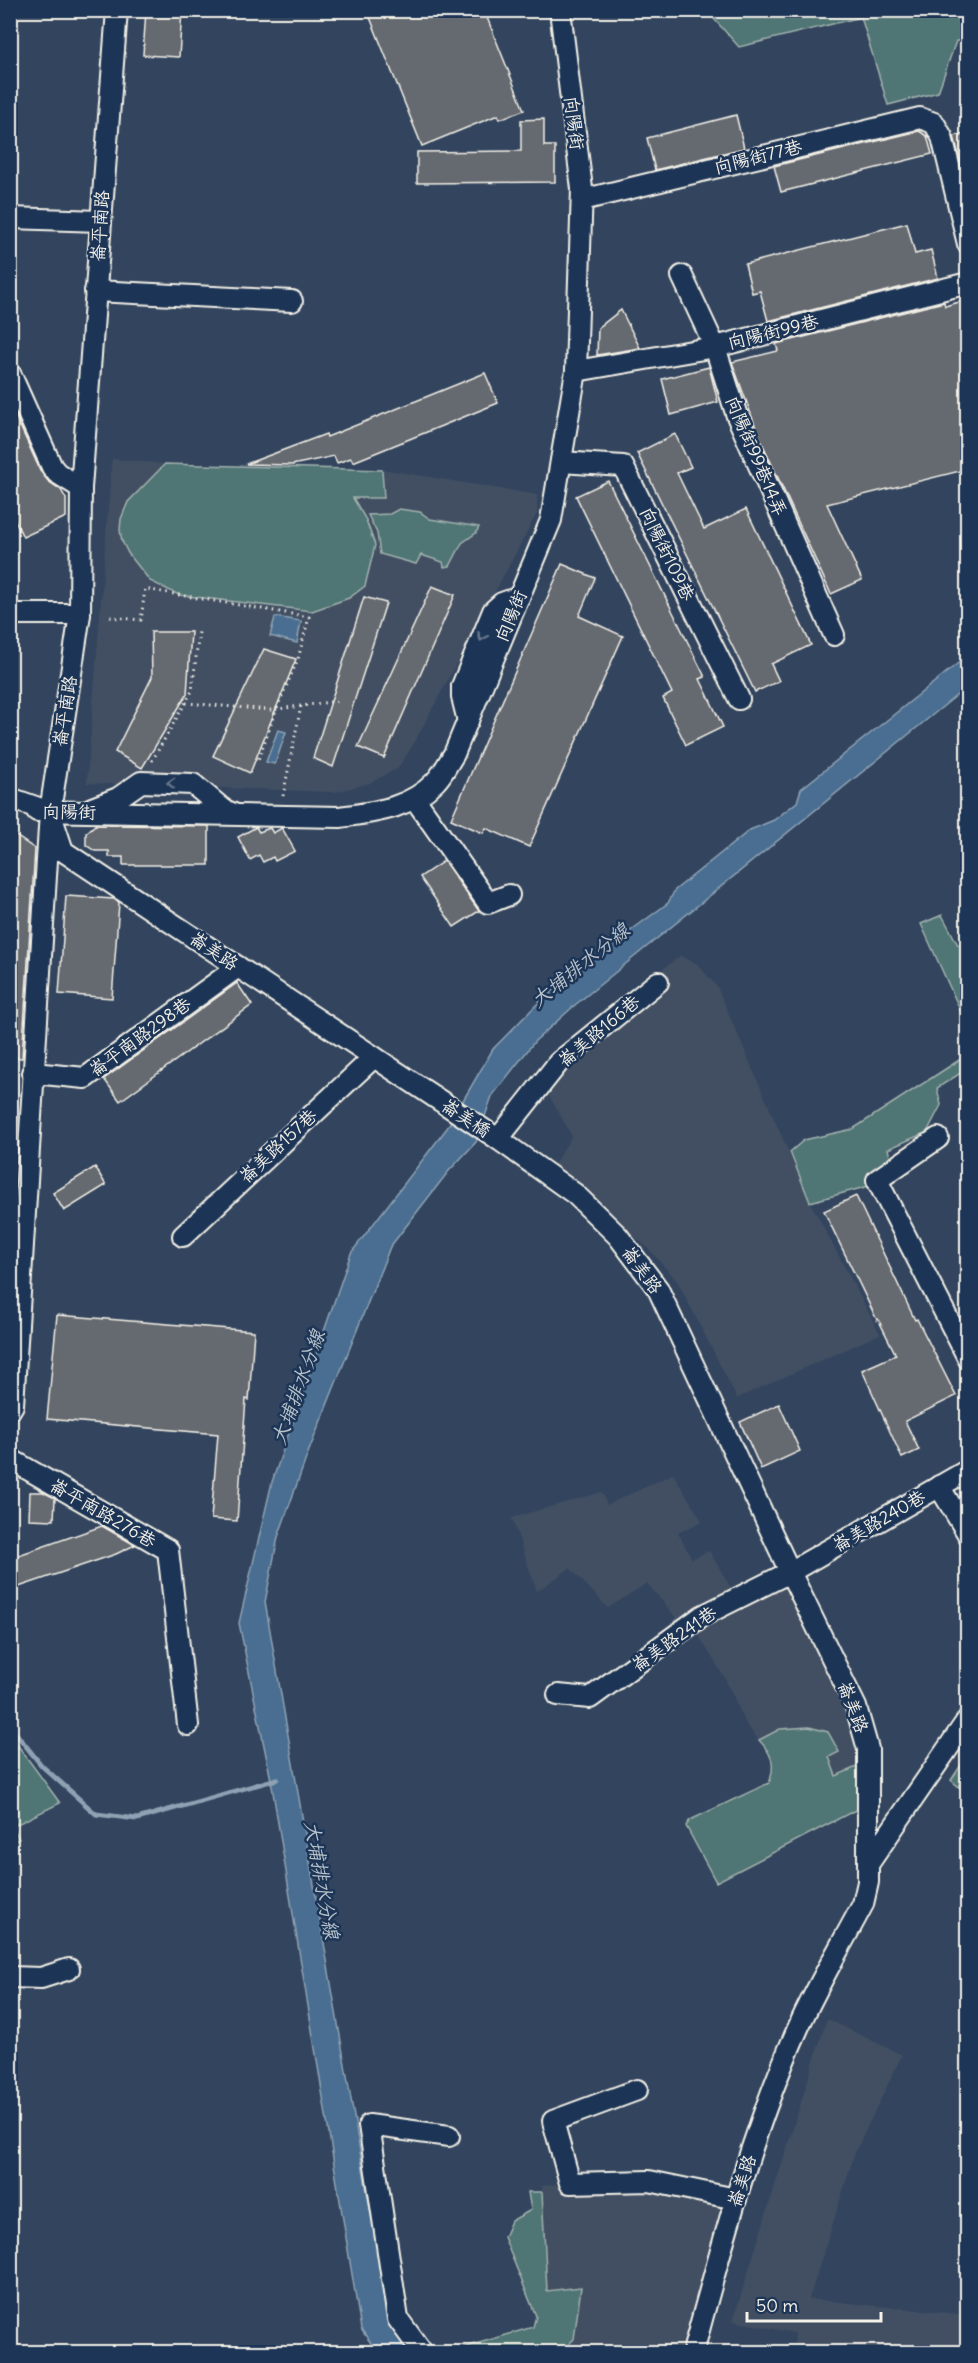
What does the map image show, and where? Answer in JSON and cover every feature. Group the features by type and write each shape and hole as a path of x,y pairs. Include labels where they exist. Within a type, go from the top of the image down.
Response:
{"street":[{"name":"崙平南路","path":"10,1410 14,1405 17,1220 33,1073 50,812 80,614 81,488 117,10"},
{"name":"向陽街","path":"10,811 340,817 387,810 415,799 436,781 454,754 551,520 576,371 582,189 560,10"},
{"name":"向陽街77巷","path":"582,200 920,118 934,123 942,137 968,244"},
{"path":"10,218 100,220"},
{"name":"向陽街99巷14弄","path":"682,276 715,347 737,416 834,635"},
{"name":"向陽街99巷","path":"576,371 715,347 968,283"},
{"path":"95,291 292,301"},
{"path":"10,373 52,467 57,473 81,488"},
{"name":"向陽街109巷","path":"561,462 623,466 739,699"},
{"path":"10,614 80,614"},
{"path":"82,812 118,798 141,782 194,784 224,810 240,815"},
{"path":"10,798 50,812"},
{"path":"415,799 488,903 509,895"},
{"name":"崙美路","path":"50,812 63,851 435,1097"},
{"name":"崙平南路298巷","path":"33,1073 85,1078 238,967"},
{"name":"崙美路166巷","path":"498,1139 559,1062 658,982"},
{"name":"崙美路157巷","path":"183,1236 374,1057"},
{"name":"崙美橋","path":"435,1097 498,1139"},
{"path":"938,1138 877,1180 968,1358"},
{"name":"崙美路","path":"498,1139 575,1194 618,1236 658,1289 790,1572 856,1707 868,1749 869,1863 863,1904 799,2026 759,2127 736,2199 693,2352"},
{"name":"崙平南路276巷","path":"10,1459 168,1550 188,1725"},
{"name":"崙美路240巷","path":"790,1572 968,1470"},
{"path":"939,1486 968,1533"},
{"name":"崙美路241巷","path":"558,1695 590,1698 702,1616 790,1572"},
{"path":"869,1863 968,1719"},
{"path":"10,1977 41,1978 69,1969"},
{"path":"637,2090 553,2121 570,2183 649,2181 736,2199"},
{"path":"422,2352 398,2319 369,2125 450,2136"}],"path":[{"path":"110,617 141,620 145,589 309,617 298,659 257,763"},
{"path":"152,761 192,691 199,632"},
{"path":"186,703 276,710 338,701"},
{"path":"283,796 301,706"}],"shaded area":[{"path":"112,459 165,464 386,470 537,495 537,513 414,743 398,768 370,783 335,792 87,783"},
{"path":"680,956 697,964 717,987 810,1202 880,1334 737,1398 678,1282 649,1249 553,1166 572,1136 542,1083 606,1013"},
{"path":"673,1474 702,1521 678,1533 692,1559 709,1551 737,1598 796,1572 875,1759 836,1776 828,1756 839,1752 780,1729 759,1740 747,1726 725,1678 691,1623 683,1626 647,1583 608,1608 570,1568 537,1591 512,1518 602,1492 607,1505"},
{"path":"827,2019 902,2055 855,2152 809,2299 967,2315 967,2352 794,2352 795,2333 733,2321"},
{"path":"666,2174 673,2187 740,2208 704,2352 561,2352 574,2339 581,2287 547,2291 542,2186"}],"green space":[{"path":"707,11 967,11 967,41 956,41 938,92 888,105 861,17 739,47"},
{"path":"165,464 382,470 384,498 353,498 366,520 375,545 365,586 349,598 312,611 179,595 150,581 128,553 122,541 121,519 128,502"},
{"path":"399,509 420,512 430,519 479,527 476,533 462,543 450,566 444,567 443,562 421,555 416,564 380,554 377,533 368,515 390,514"},
{"path":"942,915 958,945 967,941 967,1025 921,924"},
{"path":"967,1055 967,1069 937,1088 941,1105 927,1132 888,1149 893,1170 876,1184 810,1202 790,1152 804,1140 853,1129"},
{"path":"809,1727 828,1732 839,1752 829,1757 836,1776 875,1759 873,1801 716,1882 686,1826 690,1820 769,1783 772,1770 771,1760 759,1740 780,1729"},
{"path":"11,1736 60,1803 13,1826 19,1839 11,1844"},
{"path":"967,1756 967,1794 951,1780"},
{"path":"528,2192 542,2192 547,2291 581,2287 574,2339 561,2352 449,2352 533,2327 536,2316 504,2237 511,2221 531,2210"}],"water":[{"path":"275,617 301,621 297,643 270,636"},
{"path":"967,656 967,687 575,1005 535,1041 492,1096 476,1142 448,1172 390,1247 308,1453 278,1537 265,1602 384,2290 392,2324 413,2352 377,2352 361,2329 271,1780 239,1623 272,1482 351,1253 447,1128 493,1049 539,1002 668,903 675,890 750,830 774,820 797,802 801,789"},
{"path":"278,730 286,732 275,764 266,762"}],"building":[{"path":"146,10 182,10 179,57 143,55"},
{"path":"367,10 484,10 524,110 500,119 498,115 422,146"},
{"path":"736,115 744,148 655,170 647,138"},
{"path":"544,119 544,146 555,146 555,182 417,183 417,152 521,151 521,120"},
{"path":"919,131 927,136 932,154 781,192 774,166"},
{"path":"968,133 968,191 954,136"},
{"path":"907,223 915,254 931,250 938,278 768,321 760,291 752,293 745,264"},
{"path":"963,301 968,320 968,469 827,504 862,580 831,594 759,436 732,362 778,351 776,344 944,302 945,306"},
{"path":"621,310 640,348 597,355 598,328"},
{"path":"709,367 718,402 671,415 662,379"},
{"path":"485,373 498,403 353,462 351,458 337,463 334,456 292,465 246,464 326,434 327,437"},
{"path":"10,404 41,472 48,481 61,490 66,499 66,517 23,537 10,510"},
{"path":"675,434 691,467 677,473 704,529 746,509 811,645 771,664 779,681 755,692 637,453"},
{"path":"608,481 705,677 700,679 723,727 686,745 663,698 672,693 576,496"},
{"path":"562,564 595,578 579,616 623,636 529,847 486,828 483,833 451,819"},
{"path":"432,586 455,595 384,758 358,747"},
{"path":"364,597 386,603 333,767 313,758"},
{"path":"151,632 191,632 187,694 142,768 115,752 152,677"},
{"path":"264,649 296,659 250,773 213,756"},
{"path":"95,825 209,826 209,865 123,865 123,857 109,857 109,851 95,851 86,845 86,833"},
{"path":"256,827 259,832 270,828 273,833 282,828 295,851 275,861 273,857 263,862 259,855 250,860 238,837"},
{"path":"10,832 35,849 22,1058 10,1058"},
{"path":"444,861 479,911 454,927 420,877"},
{"path":"66,896 114,899 119,903 112,998 59,994"},
{"path":"237,983 252,1005 120,1101 104,1079"},
{"path":"95,1167 106,1185 64,1211 53,1193"},
{"path":"856,1196 915,1320 917,1319 956,1396 905,1421 919,1450 902,1458 862,1370 896,1355 824,1211"},
{"path":"57,1315 254,1331 249,1400 246,1399 237,1521 211,1519 218,1434 47,1419"},
{"path":"779,1404 800,1451 761,1469 740,1422"},
{"path":"30,1492 43,1492 55,1498 54,1520 29,1519"},
{"path":"102,1526 135,1545 116,1554 10,1590 10,1558"}],"waterway":[{"path":"10,1726 42,1766 96,1814 137,1819 277,1779"}],"water label":[{"name":"大埔排水分線","path":"580,965"},
{"name":"大埔排水分線","path":"298,1387"},
{"name":"大埔排水分線","path":"322,1880"}]}
